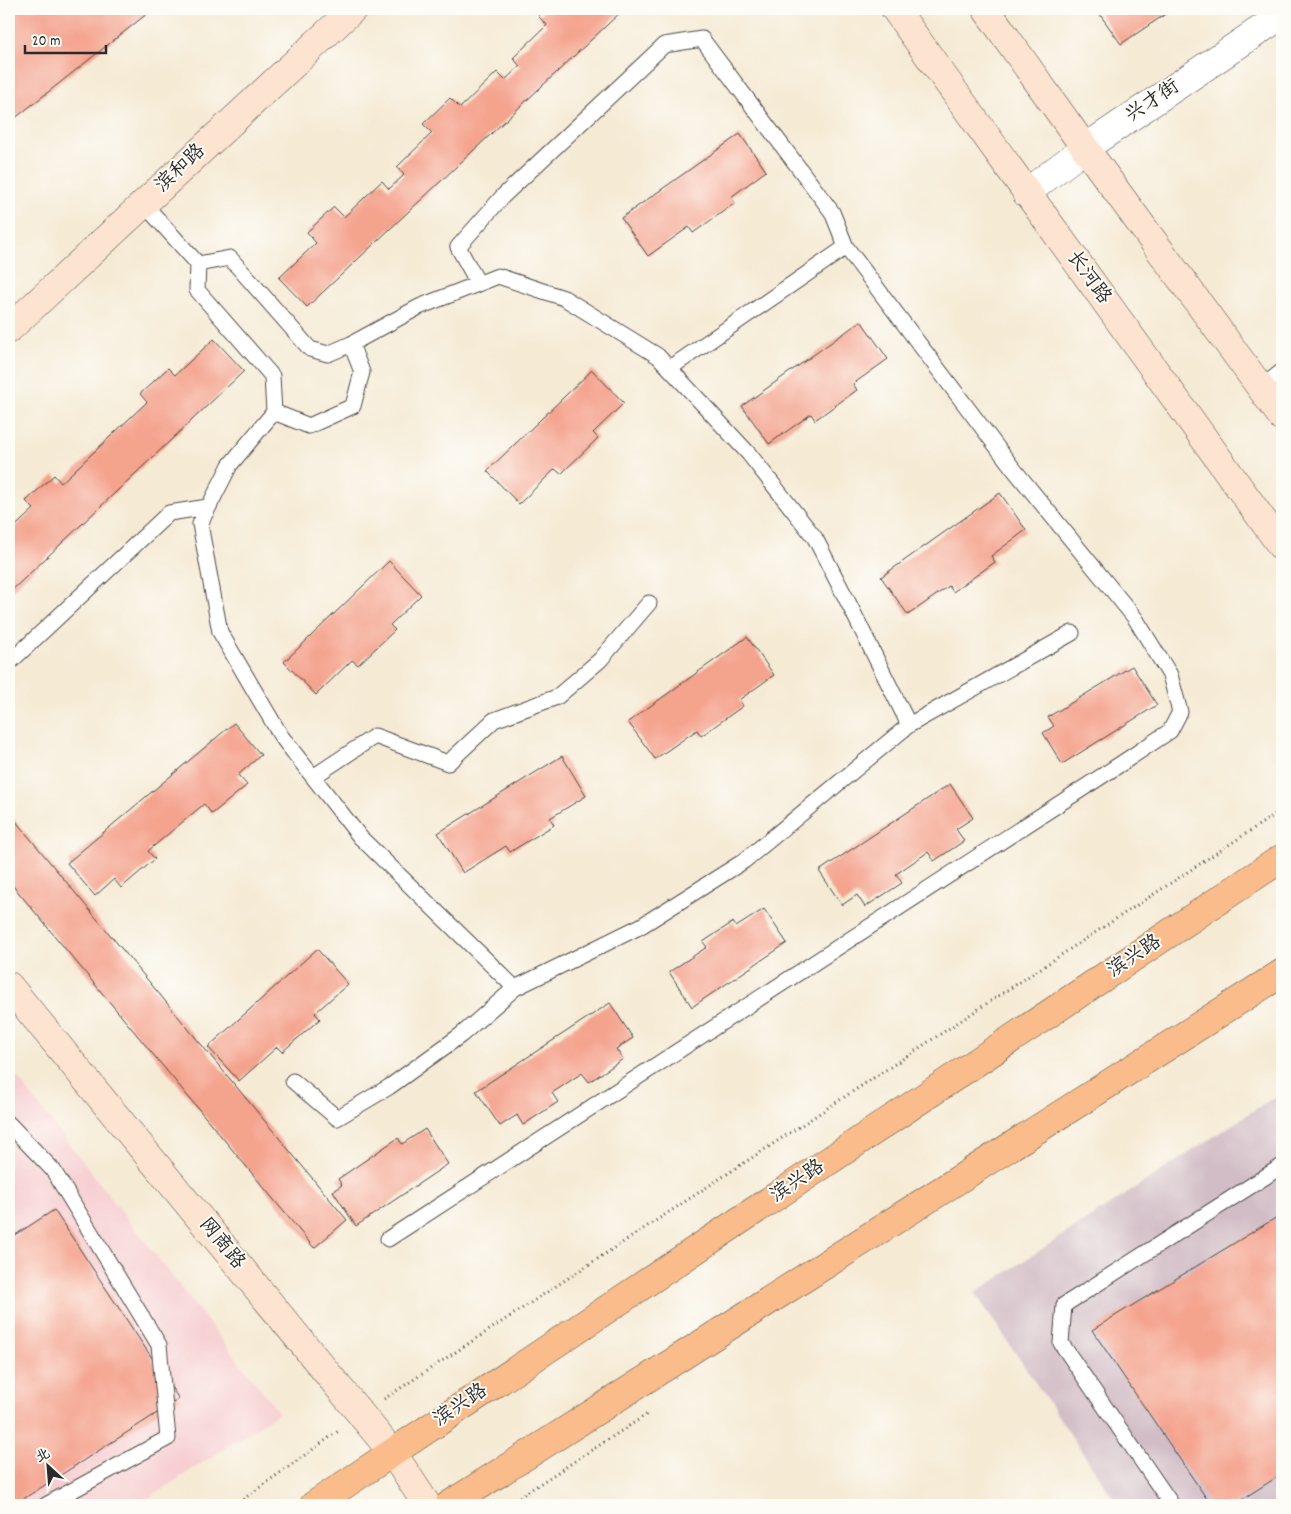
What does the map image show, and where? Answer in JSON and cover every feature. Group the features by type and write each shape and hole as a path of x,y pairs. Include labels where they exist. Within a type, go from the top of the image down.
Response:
{"main road":[{"name":"滨和路","path":"9,329 353,9"},
{"name":"长河路","path":"895,9 1282,547"},
{"path":"986,9 1282,417"},
{"name":"滨兴路","path":"314,1505 1282,858"},
{"path":"449,1505 1282,973"},
{"name":"网商路","path":"9,986 392,1452 428,1505"}],"street":[{"name":"兴才街","path":"1026,192 1085,148 1282,15"}],"lane":[{"path":"388,1239 1122,764 1170,731 1180,712 1170,675 1135,618 1012,467 846,246 832,212 702,39 664,45 503,196 458,247 478,283"},
{"path":"144,204 198,264 197,290 272,376 274,412 230,465 200,524 220,632 281,736 360,838 515,988"},
{"path":"670,368 846,246"},
{"path":"198,264 230,258 310,349 328,354 351,344 419,307 498,276 564,298 658,356 749,454 815,538 908,724"},
{"path":"274,412 309,426 353,406 362,372 351,344"},
{"path":"1261,388 1282,371"},
{"path":"9,663 169,514 208,507"},
{"path":"313,777 375,736 448,762 494,720 557,697 600,660 649,603"},
{"path":"294,1081 337,1118 389,1087 461,1035 515,988 641,926 744,861 908,724 1072,633"},
{"path":"9,1124 54,1170 159,1345 168,1438 46,1505"},
{"path":"1172,1505 1061,1343 1064,1305 1282,1166"}],"path":[{"path":"235,1505 361,1414 1282,810"}],"shaded area":[{"path":"9,1067 279,1413 138,1505 9,1505"},
{"path":"1282,1092 1282,1505 1118,1505 975,1293"}],"building":[{"path":"9,9 153,9 9,123"},
{"path":"545,9 624,9 307,307 279,278 316,243 307,232 334,207 344,217 382,181 389,189 404,175 397,167 432,133 423,124 450,98 460,108 497,72 505,80 520,66 513,58 547,25 538,16"},
{"path":"1096,9 1173,9 1121,44"},
{"path":"740,134 766,171 731,197 735,203 693,233 689,227 648,256 621,218"},
{"path":"861,321 888,359 853,384 857,390 815,420 811,414 769,444 742,406"},
{"path":"214,339 244,371 9,593 9,532 34,509 26,501 54,475 61,483 147,402 140,394 168,368 175,375"},
{"path":"592,370 624,403 593,433 598,438 561,474 555,469 519,504 487,471"},
{"path":"1000,493 1026,530 991,556 995,562 953,592 949,586 908,615 881,577"},
{"path":"389,561 421,595 390,625 395,630 358,665 352,660 316,695 284,662"},
{"path":"747,637 774,675 739,700 743,706 701,736 697,730 655,759 628,722"},
{"path":"1132,666 1157,705 1062,764 1043,733 1054,726 1048,717"},
{"path":"234,723 261,755 238,775 247,785 212,814 204,804 148,851 155,859 121,888 114,879 95,896 67,863"},
{"path":"562,756 586,796 550,818 554,825 510,852 506,846 463,873 438,833"},
{"path":"950,784 973,818 956,829 964,841 934,861 928,852 896,874 902,883 865,907 857,895 842,905 819,871"},
{"path":"9,813 347,1220 314,1248 9,881"},
{"path":"764,909 787,943 692,1007 669,972 707,947 703,942 733,922 736,927"},
{"path":"317,949 348,984 315,1013 320,1019 282,1052 277,1047 239,1081 208,1047"},
{"path":"610,1003 633,1038 616,1049 623,1059 589,1082 582,1073 552,1093 558,1102 523,1125 517,1115 500,1126 476,1091"},
{"path":"425,1129 448,1164 356,1226 333,1191 342,1185 338,1179 398,1138 402,1144"},
{"path":"54,1210 179,1399 14,1505 9,1505 9,1239"},
{"path":"1282,1214 1282,1474 1233,1505 1211,1505 1092,1330"}]}
